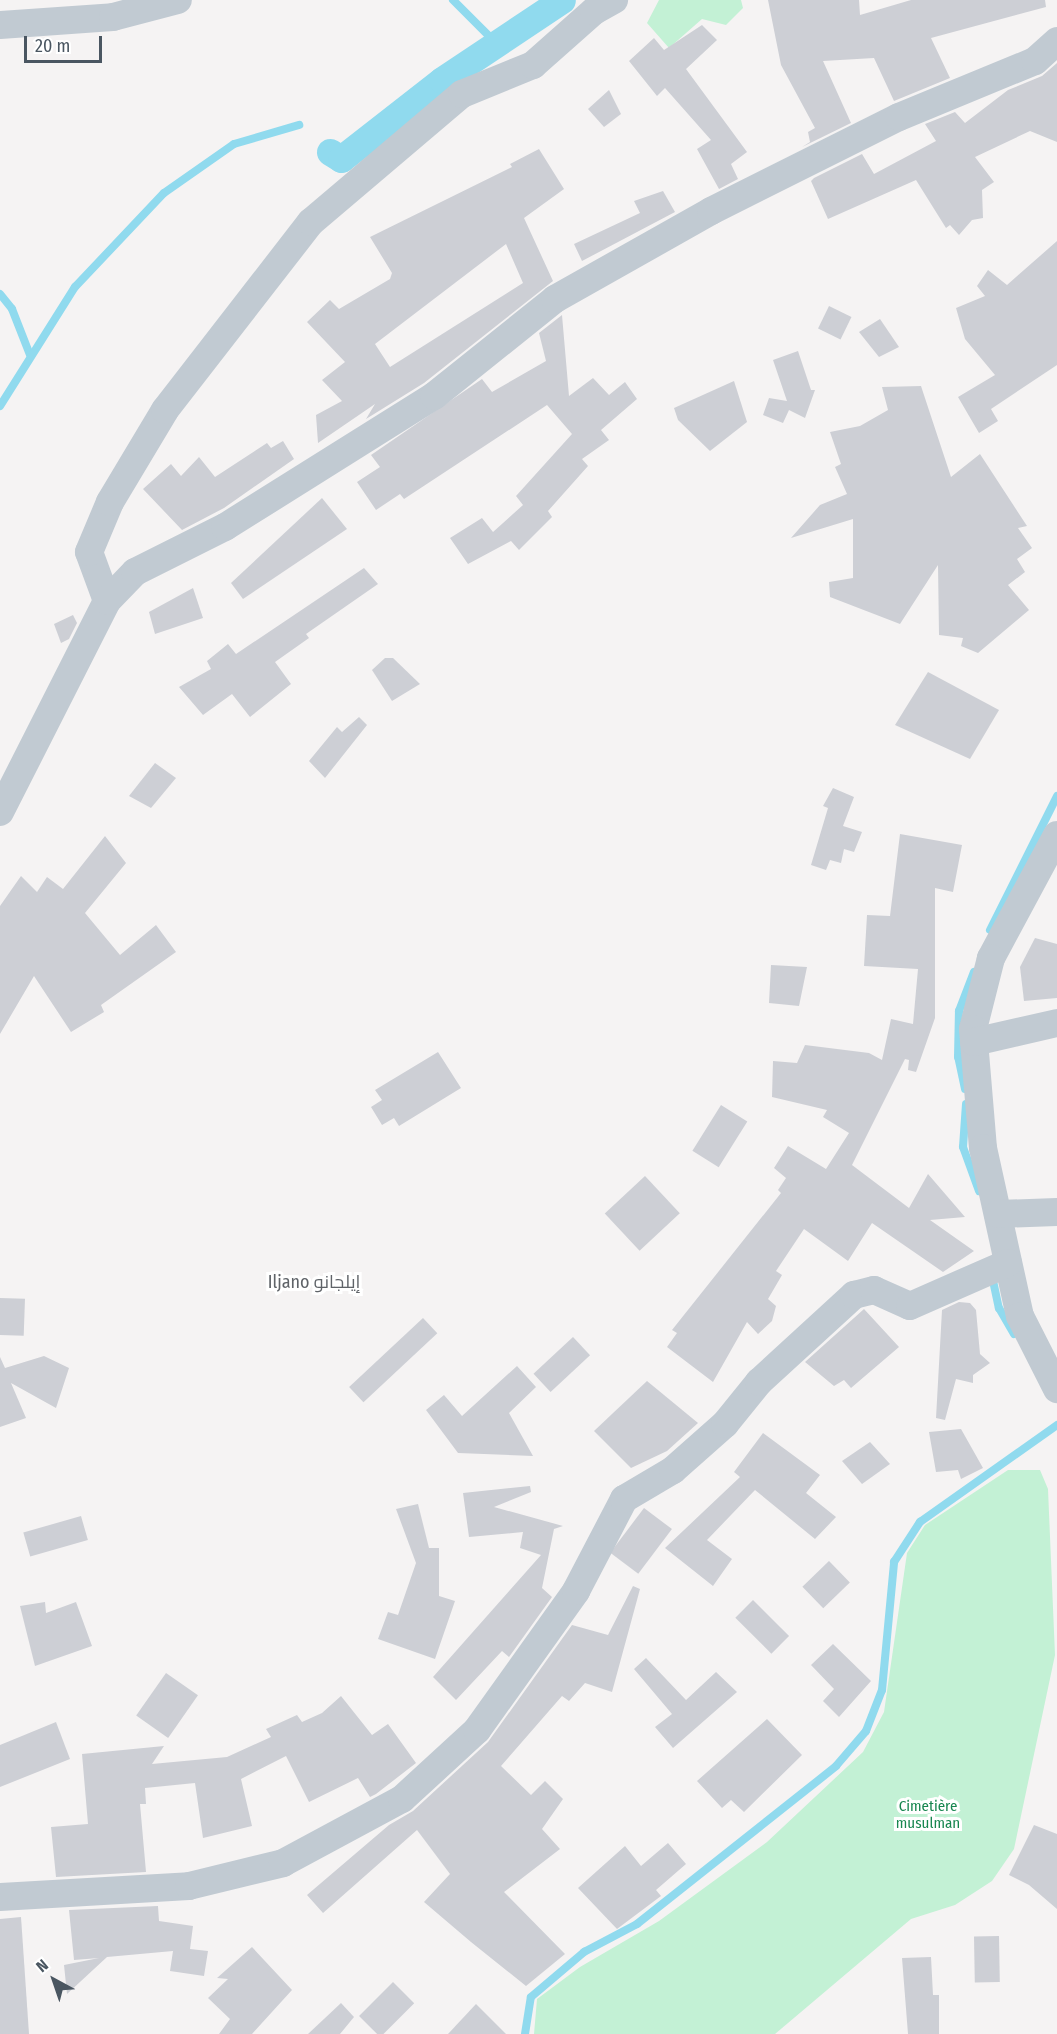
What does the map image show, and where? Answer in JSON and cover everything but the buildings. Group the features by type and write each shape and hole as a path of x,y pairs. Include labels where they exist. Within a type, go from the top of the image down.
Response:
{"street":[{"path":"0,26 113,16 178,0"},
{"path":"107,601 89,552 110,502 165,410 311,222 462,94 533,65 594,10 614,0"},
{"path":"0,812 107,601 135,572 225,527 434,396 555,299 711,211 899,117 1035,61 1057,41"},
{"path":"1057,835 991,957 974,1042 982,1148 1020,1316 1057,1389"},
{"path":"974,1042 1057,1023"},
{"path":"998,1214 1057,1212"},
{"path":"0,1897 189,1886 262,1868 350,1830 402,1798 477,1730 576,1591 624,1499 673,1470 725,1424 759,1382 854,1295 874,1290 910,1306 1008,1263"}],"green space":[{"path":"659,0 741,0 743,8 726,25 702,19 669,48 647,23"},
{"name":"Cimetière musulman","path":"1008,1470 1040,1470 1048,1489 1055,1655 1014,1849 992,1881 955,1905 911,1919 775,2034 534,2034 537,1999 580,1967 659,1921 767,1842 863,1752 884,1712 907,1553 925,1525"}],"waterway":[{"path":"453,0 496,43"},
{"path":"330,152 341,159 442,80 562,0"},
{"path":"0,406 75,287 164,193 234,144 299,125"},
{"path":"0,294 12,309 30,355"},
{"path":"990,930 1057,796"},
{"path":"965,1089 958,1057 959,1011 974,972"},
{"path":"966,1104 963,1147 979,1191"},
{"path":"992,1276 999,1308 1014,1334"},
{"path":"525,2034 531,1997 584,1952 637,1924 836,1766 866,1731 882,1690 894,1562 920,1522 1057,1425"}],"district":[{"name":"Iljano إيلجانو","path":"314,1282"}]}
